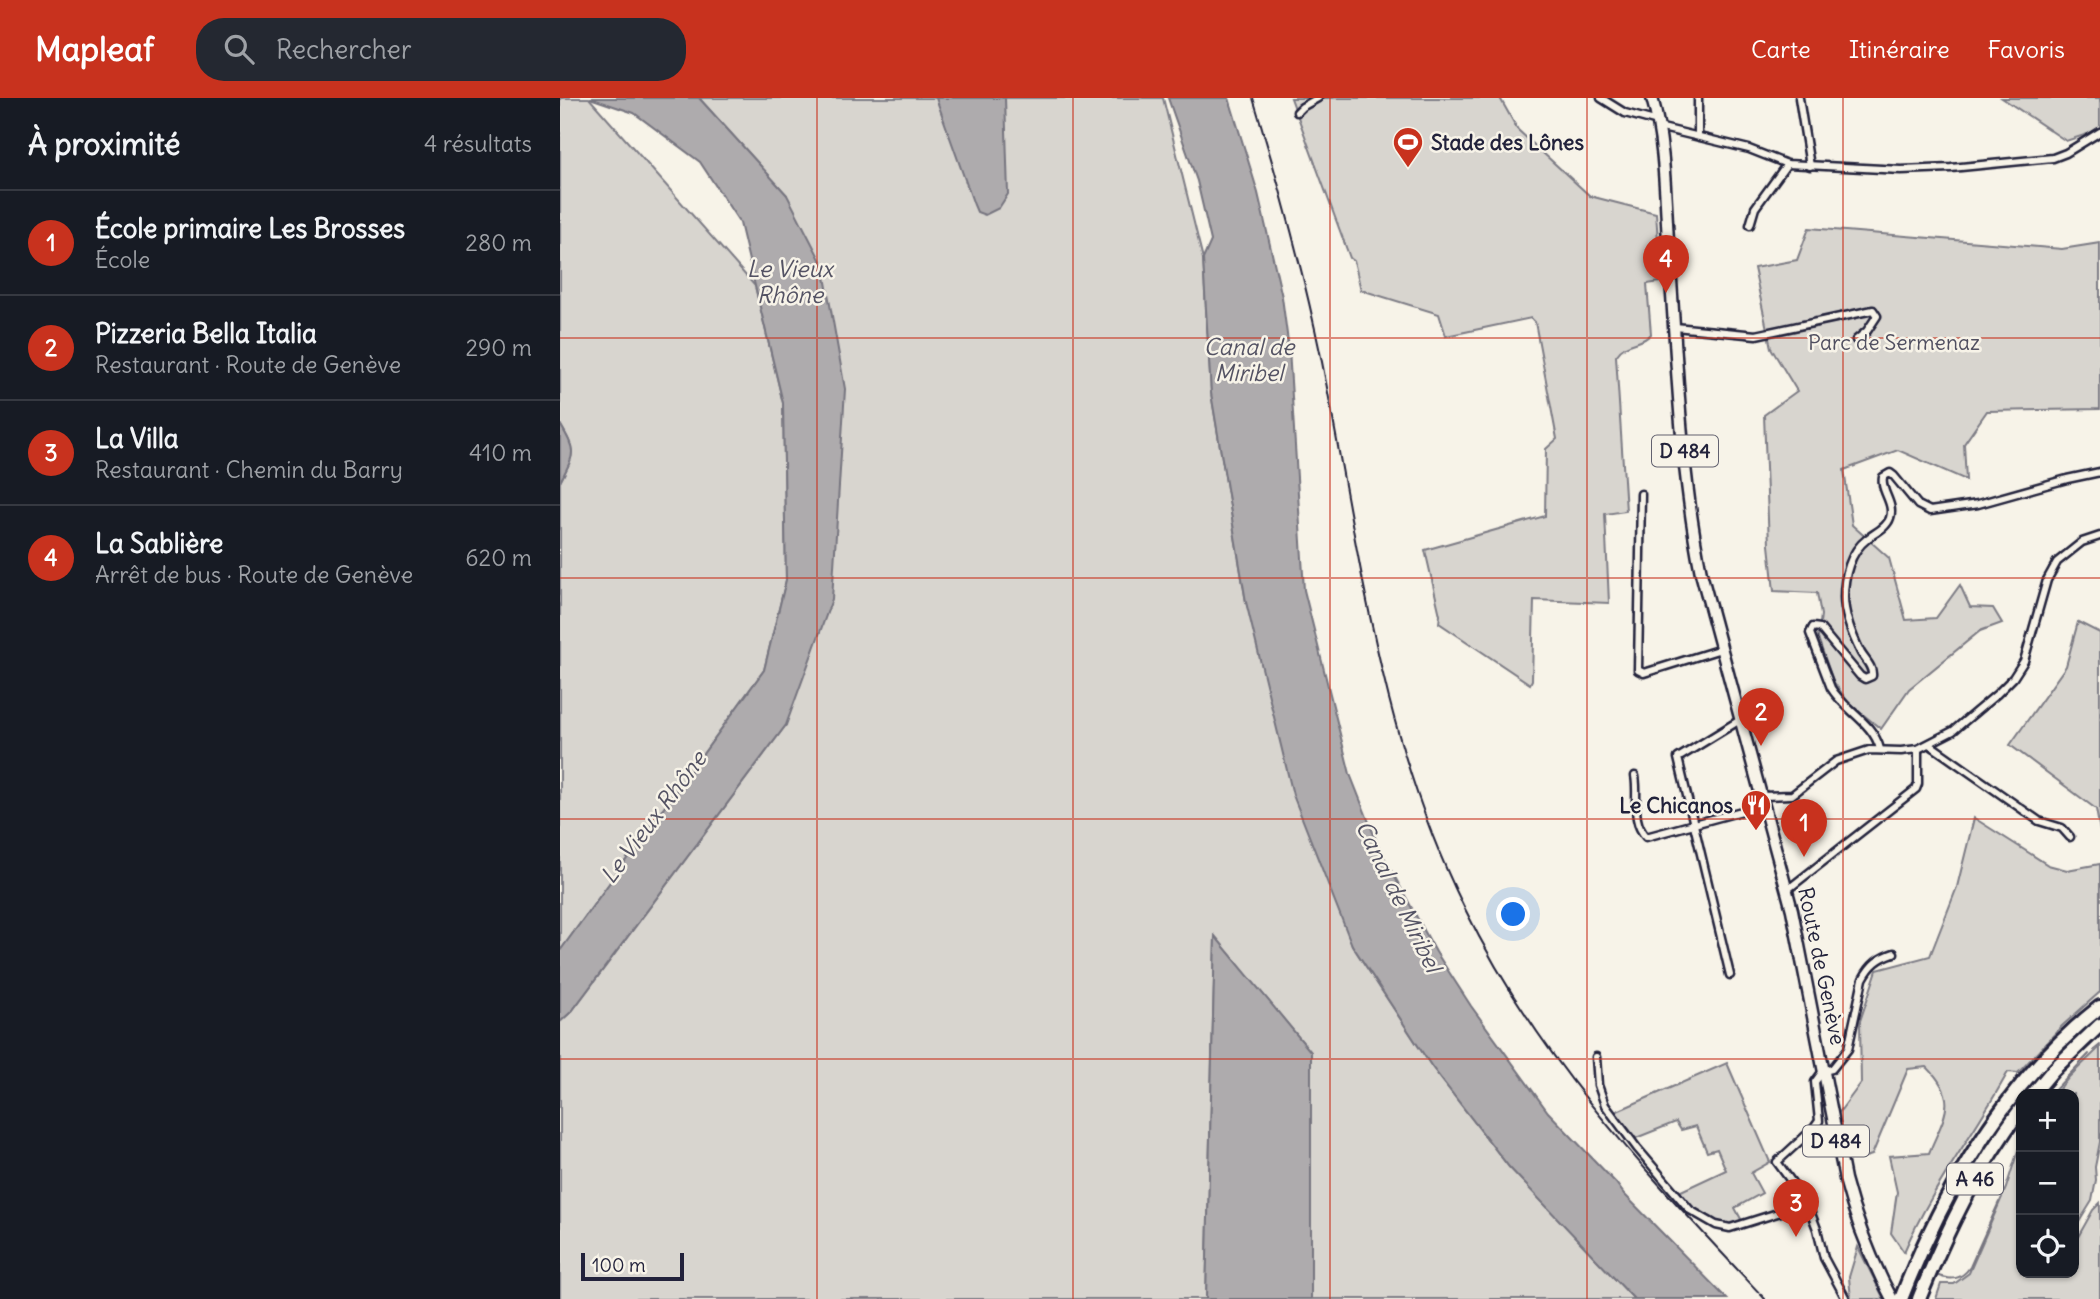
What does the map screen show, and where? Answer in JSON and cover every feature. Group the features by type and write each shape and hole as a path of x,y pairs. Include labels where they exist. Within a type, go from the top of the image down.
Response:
{"highway":[{"name":"A 46","path":"1901,1299 1922,1246 1961,1173 2011,1097 2064,1038 2100,1007"},
{"path":"2037,1089 2100,1025"},
{"name":"A 46","path":"1919,1299 1937,1253 1978,1173 2016,1116"}],"main road":[{"name":"Route de Genève","path":"1652,98 1658,125 1682,426 1696,548 1787,890 1807,977 1838,1152 1853,1210 1873,1263 1892,1299"}],"street":[{"path":"1297,112 1318,98"},
{"path":"1601,98 1625,113 1658,125 1749,149 1787,164 1810,166 1901,170 2044,159 2066,153 2100,132"},
{"path":"1698,98 1698,135"},
{"path":"1799,98 1810,166"},
{"path":"1750,225 1755,208 1787,164"},
{"path":"1675,327 1756,335 1873,310 1877,316 1867,331 1856,340"},
{"path":"1880,750 1873,731 1836,696 1825,676 1811,633 1813,627 1820,628 1860,676 1865,679 1872,676 1871,667 1861,652 1846,614 1844,586 1853,555 1864,540 1885,526 1891,517 1882,477 1890,474 1894,476 1918,505 1930,511 1978,505 2100,472"},
{"path":"1641,494 1638,670 1644,673 1721,649"},
{"path":"1635,776 1638,824 1642,833 1649,837 1694,825 1762,800 1791,795 1836,761 1869,750 1901,751 1918,749 1929,744 1953,731 2013,678 2024,662 2051,570 2071,549 2100,536"},
{"path":"1730,975 1678,758 1740,720"},
{"path":"1929,744 2039,821 2062,828 2070,837"},
{"path":"1787,890 1916,789 1918,749"},
{"path":"1846,1299 1824,1258 1809,1208 1777,1162 1815,1128 1819,1121 1815,1082 1824,1071 1832,1069 1848,1049 1867,971 1878,959 1894,953"},
{"path":"1596,1057 1600,1094 1609,1112 1682,1202 1700,1217 1721,1227 1730,1228 1784,1211 1809,1208"}],"green space":[{"path":"560,98 589,98 755,286 783,403 786,580 764,670 560,951 560,482 572,453 560,424"},
{"path":"699,98 1163,98 1203,259 1211,393 1246,602 1352,945 1432,1067 1509,1167 1634,1299 1311,1299 1311,1052 1215,937 1206,1299 560,1299 560,1022 572,1011 786,725 787,195"},
{"path":"1291,98 1500,98 1518,130 1590,196 1656,213 1661,282 1647,284 1651,334 1624,347 1616,356 1626,511 1605,514 1609,603 1534,600 1530,684 1439,623 1440,615 1425,550 1545,516 1546,449 1557,439 1535,322 1531,318 1446,336 1439,314 1361,290 1354,261 1350,258"},
{"path":"2002,98 2100,98 2100,130 2066,141"},
{"name":"Parc de Sermenaz","path":"1809,228 2062,249 2100,243 2100,409 1987,411 1964,444 1966,480 1898,450 1844,470 1852,525 1889,558 1906,620 1936,618 1960,585 1970,607 1993,608 2002,623 1980,631 1909,689 1881,729 1849,703 1833,681 1818,638 1821,615 1817,593 1774,591 1769,545 1764,415 1797,391 1771,348 1754,268 1797,260"},
{"path":"2078,622 2100,633 2100,831 2096,809 2010,745 2066,666"},
{"path":"1974,818 2048,865 2067,870 2100,864 2100,992 2062,1026 2018,1073 2008,1072 1927,1205 1904,1252 1891,1233 1897,1192 1889,1156 1929,1153 1944,1118 1946,1099 1943,1089 1927,1067 1908,1069 1872,1155 1856,1155 1846,1145 1838,1114 1861,1083 1860,1021 1877,970 1930,956 1957,887"},
{"path":"2100,1047 2100,1142 2095,1167 2096,1180 2092,1201 2079,1222 2079,1089 2059,1089"},
{"path":"1727,1063 1770,1162 1751,1173 1762,1193 1735,1208 1741,1219 1736,1225 1719,1223 1704,1216 1680,1194 1681,1191 1726,1170 1717,1149 1707,1152 1696,1126 1681,1130 1676,1122 1636,1138 1615,1112"},
{"path":"2016,1157 2016,1278 2079,1278 2079,1235 2100,1203 2100,1299 1936,1299 1941,1284 1954,1284 1969,1273 2006,1188"},
{"path":"1858,1247 1884,1299 1851,1299 1849,1277"}],"water":[{"name":"Le Vieux Rhône","path":"590,98 699,98 787,195 823,265 845,389 832,599 786,725 572,1011 560,1022 560,951 764,670 786,580 783,403 740,223 700,162 634,113"},
{"path":"936,98 1005,98 1008,194 999,208 985,215 977,212 974,205"},
{"name":"Canal de Miribel","path":"1168,98 1229,98 1258,193 1282,297 1289,349 1304,590 1350,774 1380,850 1436,952 1471,1006 1548,1112 1727,1299 1634,1299 1509,1167 1432,1067 1352,945 1293,795 1246,602 1211,393 1203,259 1211,241 1197,181"},
{"path":"560,424 572,453 560,482"},
{"path":"1215,936 1311,1052 1311,1299 1206,1299"}],"waterway":[{"path":"2094,1050 2100,1045"},
{"path":"2056,1089 2089,1054"},
{"path":"1936,1275 1955,1278 1967,1271 1999,1202"}],"railway":[{"path":"1253,98 1290,227 1314,324 1374,637 1411,774 1435,841 1464,907 1494,964 1562,1067 1638,1161 1765,1299"}],"place":[{"name":"Stade des Lônes","path":"1408,169"},
{"name":"La Sablière","path":"1666,293"},
{"name":"Pizzeria Bella Italia","path":"1761,746"},
{"name":"Le Chicanos","path":"1756,832"},
{"name":"École primaire Les Brosses","path":"1804,857"},
{"name":"La Villa","path":"1796,1237"}]}
